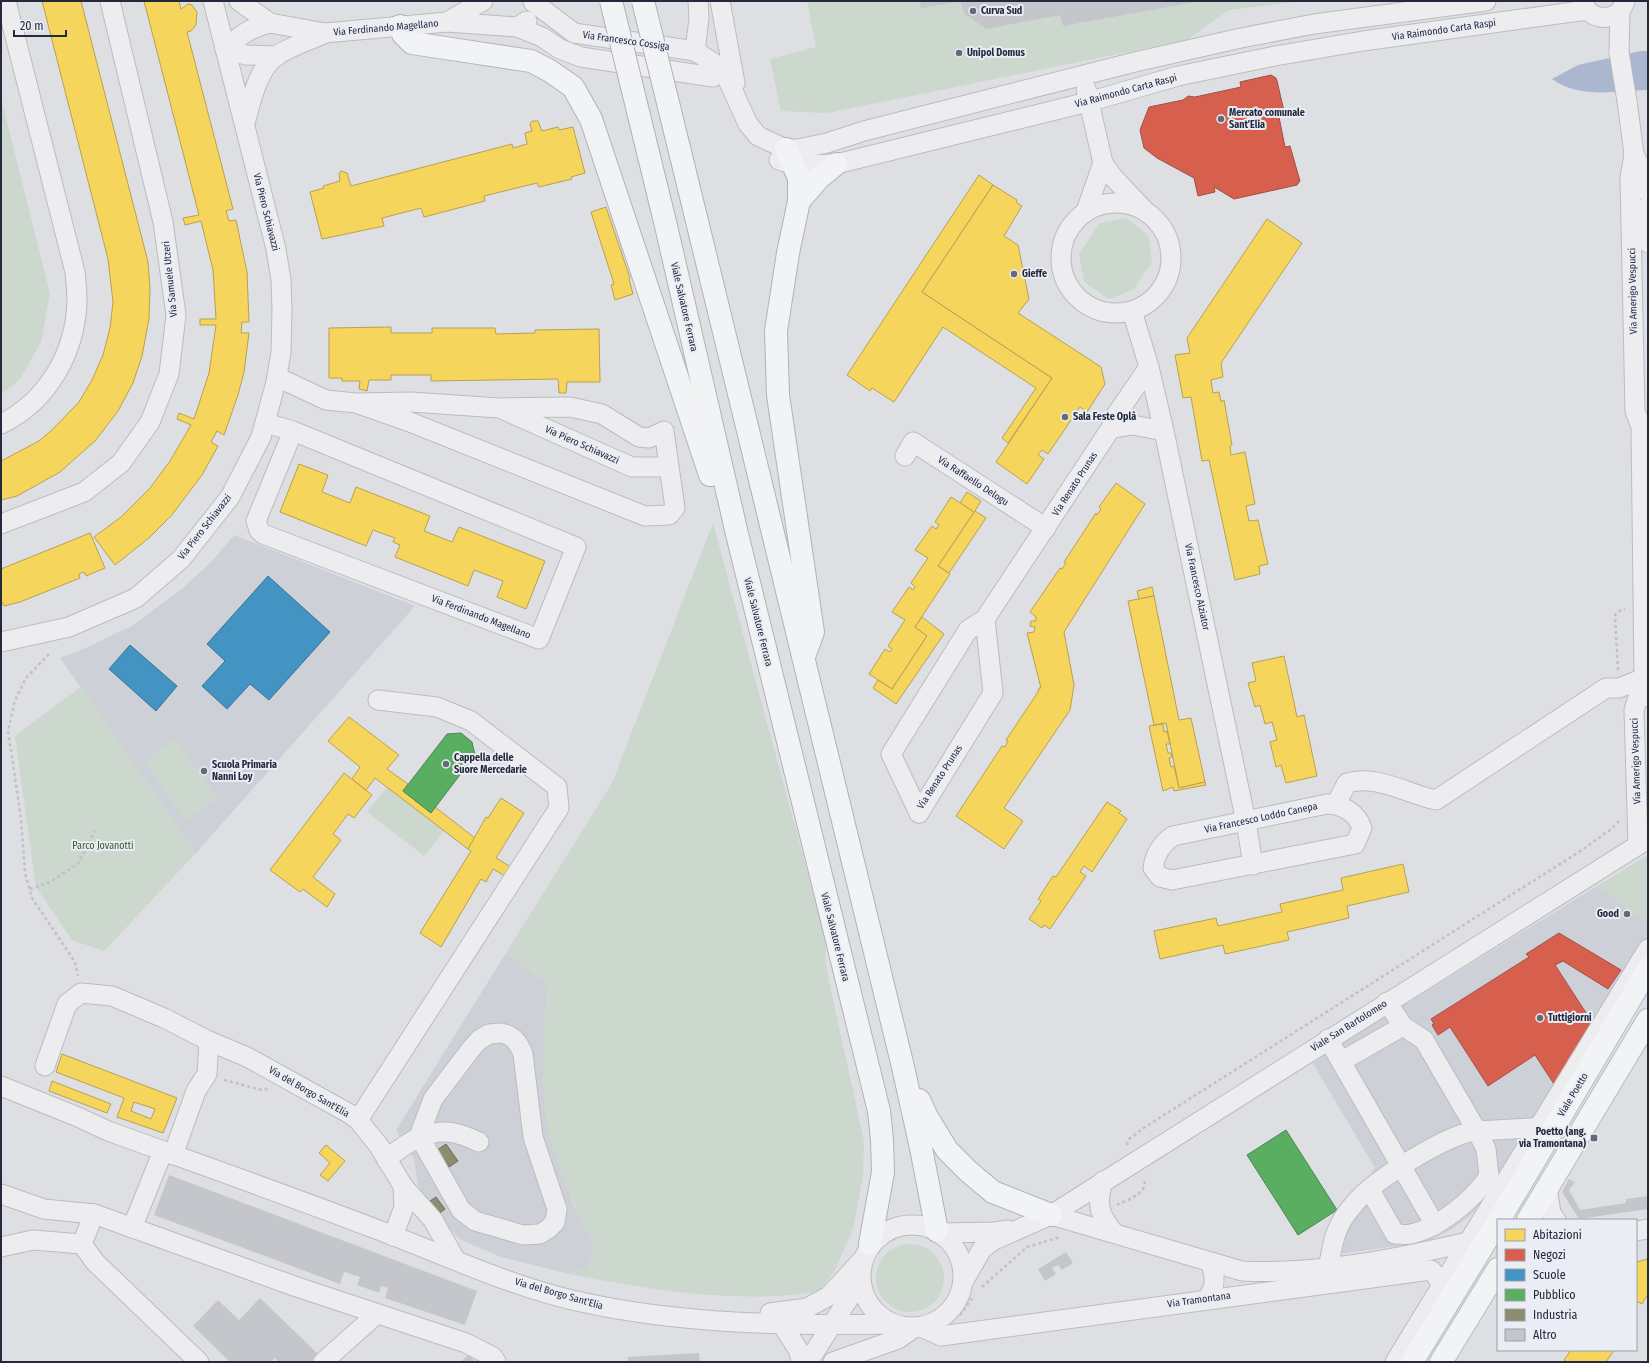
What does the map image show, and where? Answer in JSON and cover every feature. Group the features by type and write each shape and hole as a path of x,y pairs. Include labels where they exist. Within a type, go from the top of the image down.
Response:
{"main road":[{"name":"Viale Salvatore Ferrara","path":"611,1 666,226 737,534 879,1111 883,1172 867,1251"},
{"path":"643,1 903,1067 939,1232"},
{"path":"400,26 403,34 412,43 531,61 550,70 573,87 591,119 725,518 737,534"},
{"path":"789,156 799,178 799,201 788,253 776,331 776,360 778,395 813,632 803,657"},
{"path":"799,201 818,178 836,164"},
{"name":"Viale Poetto","path":"1412,1362 1441,1314 1546,1127 1648,969"},
{"path":"1529,1219 1551,1204 1648,1020"},
{"path":"903,1067 927,1118 947,1150 993,1192 1051,1215"},
{"path":"1441,1362 1497,1271"}],"street":[{"path":"1,424 24,410 42,393 56,375 65,357 74,328 77,301 75,272 6,1"},
{"name":"Via Samuele Utzeri","path":"1,524 84,492 121,463 150,422 169,374 176,315 164,222 110,1"},
{"name":"Via Piero Schiavazzi","path":"1,642 69,627 136,598 181,559 230,497 261,437 277,377 281,352 281,280 276,250 213,1"},
{"name":"Via Ferdinando Magellano","path":"239,1 270,23 325,33 447,22 512,27"},
{"name":"Via Ferdinando Magellano","path":"447,22 483,1"},
{"path":"493,1 492,11 498,22 542,37 560,49 581,57 718,73 730,52"},
{"path":"695,51 699,18 698,1"},
{"path":"720,1 735,79 735,95"},
{"name":"Via Raimondo Carta Raspi","path":"718,73 718,85 729,116 738,133 755,148 771,158 789,156 798,149 827,143 864,131 1226,42 1314,24 1486,1"},
{"path":"512,27 527,22 533,11 532,2"},
{"name":"Via Francesco Cossiga","path":"532,2 574,33 695,51 718,73"},
{"name":"Via Amerigo Vespucci","path":"1590,10 1606,18 1623,6"},
{"name":"Via Amerigo Vespucci","path":"1623,6 1619,52 1634,154 1630,185 1635,411 1645,420 1640,616 1644,678 1648,697"},
{"name":"Via Raimondo Carta Raspi","path":"718,73 735,95 740,109 753,130 789,156 797,164 836,164 1088,102 1178,76 1275,56 1363,41 1590,10"},
{"name":"Via Amerigo Vespucci","path":"1590,10 1619,52"},
{"name":"Via Ferdinando Magellano","path":"225,49 242,34 252,28 270,23"},
{"name":"Via Ferdinando Magellano","path":"244,124 253,96 266,68 276,56 325,33"},
{"name":"Via Ferdinando Magellano","path":"225,49 246,55 276,56"},
{"path":"1084,76 1088,102 1103,163 1113,177 1160,225 1170,244 1171,258 1170,272 1164,285 1156,297 1144,305 1132,311 1118,314 1092,308 1075,295 1064,278 1061,265 1061,251 1064,238 1071,226 1086,211 1104,203 1118,202 1132,205 1145,211"},
{"name":"Via Amerigo Vespucci","path":"1634,154 1648,185 1648,193"},
{"path":"1086,211 1103,163"},
{"path":"1630,185 1639,196 1642,227 1648,243"},
{"name":"Via Francesco Alziator","path":"1132,311 1149,367 1164,431 1246,822 1253,865"},
{"name":"Via Renato Prunas","path":"985,619 993,693 919,813 891,754 968,630 985,619 1111,428 1114,418 1149,367"},
{"path":"277,377 326,400 356,403 411,402 499,408 570,407 602,414 639,437 649,438 664,431 675,508 668,515 645,516 410,422 356,403"},
{"name":"Via Piero Schiavazzi","path":"499,408 632,467 668,467"},
{"name":"Via Ferdinando Magellano","path":"265,423 293,431 576,547 539,639 263,534 258,530 256,521 293,431"},
{"path":"1111,428 1132,425 1164,431"},
{"name":"Via Raffaello Delogu","path":"905,456 913,442 1046,528"},
{"path":"1336,804 1346,783 1354,780 1375,781 1436,800 1606,688 1619,688 1644,678"},
{"name":"Via Amerigo Vespucci","path":"1643,842 1634,710 1644,678"},
{"path":"358,1120 559,808 557,787 471,721 437,707 378,700"},
{"name":"Via Francesco Loddo Canepa","path":"1327,804 1336,804 1359,819 1362,828 1354,844 1172,880 1160,877 1153,868 1154,857 1165,841 1173,836 1327,804"},
{"name":"Viale San Bartolomeo","path":"969,1288 982,1249 992,1241 1051,1215 1328,1039 1643,842"},
{"path":"1395,1362 1442,1285 1488,1230 1648,949"},
{"path":"45,1066 67,1004 81,993"},
{"name":"Via del Borgo Sant'Elia","path":"81,993 112,996 164,1018 209,1041 247,1057 358,1120 403,1186 433,1220 455,1259"},
{"path":"1370,1190 1395,1234 1410,1234 1435,1225 1480,1189 1489,1176 1486,1149 1424,1040 1403,1026 1387,1002"},
{"path":"1342,1061 1403,1026"},
{"path":"501,1033 510,1035 518,1042 523,1054 532,1137 557,1209 554,1222 540,1234 533,1236 523,1235 475,1221 461,1210 419,1136 433,1099 479,1040 489,1034 501,1033"},
{"path":"1541,1219 1551,1204 1648,1033"},
{"path":"1328,1039 1435,1225"},
{"path":"132,1228 196,1092 207,1074 209,1041"},
{"name":"Via del Borgo Sant'Elia","path":"1,1086 78,1116 108,1131 517,1283 578,1302 626,1312 691,1319 907,1327"},
{"name":"Via del Borgo Sant'Elia","path":"1,1098 75,1126 108,1131"},
{"path":"1328,1267 1336,1231 1355,1202 1381,1180 1402,1166 1439,1143 1466,1131 1546,1127"},
{"path":"386,1159 419,1136 425,1134 448,1132 479,1142"},
{"path":"1103,1181 1099,1194 1099,1209 1105,1222 1114,1233"},
{"name":"Via del Borgo Sant'Elia","path":"393,1236 404,1207 403,1186"},
{"path":"1,1194 44,1209 94,1214 297,1287 466,1344 493,1357 496,1362"},
{"path":"82,1244 94,1214"},
{"path":"1051,1215 1242,1271 1270,1272 1328,1267 1410,1256 1488,1230"},
{"path":"808,1362 860,1282 867,1251 878,1236 889,1229 913,1225 939,1232 949,1240 957,1252 969,1288 957,1301 949,1314 938,1322 907,1327 881,1318 866,1298 860,1282"},
{"name":"Viale San Bartolomeo","path":"939,1232 994,1232 1023,1227"},
{"path":"1637,1231 1648,1229"},
{"path":"1,1247 33,1240 82,1244 95,1262 199,1362"},
{"name":"Via del Borgo Sant'Elia","path":"691,1319 785,1312 807,1308 829,1296 867,1251"},
{"path":"1207,1299 1211,1294 1214,1281 1210,1262"},
{"name":"Via Tramontana","path":"907,1327 941,1336 1431,1270 1438,1277 1442,1285"},
{"path":"1441,1314 1444,1290 1442,1285"},
{"path":"1453,1362 1497,1292"},
{"path":"323,1362 376,1314"},
{"path":"781,1323 799,1351 801,1362"},
{"path":"867,1362 869,1358 907,1327"},
{"path":"834,1362 887,1343"}],"path":[{"path":"1619,688 1616,615 1621,610 1640,616"},
{"path":"49,654 26,678 15,700 8,731 21,818 25,873 32,898 75,962 81,993"},
{"path":"1127,1147 1128,1140 1142,1128 1582,850 1610,830 1618,822 1620,816"},
{"path":"30,889 50,882 78,864 95,831"},
{"path":"207,1074 262,1090 302,1088"},
{"path":"1114,1207 1139,1194 1144,1188 1145,1181 1143,1176"},
{"path":"980,1289 1027,1247 1062,1237"},
{"path":"958,1319 969,1288"}],"shaded area":[{"name":"Scuola Primaria Nanni Loy","path":"234,535 415,606 196,853 60,658 79,651 132,626 184,587 212,561"},
{"path":"1597,886 1648,923 1648,937 1486,1197 1471,1215 1449,1231 1430,1240 1324,1256 1346,1204 1375,1168 1312,1062"},
{"path":"506,953 547,984 544,1093 549,1132 574,1206 594,1245 588,1268 569,1274 501,1257 459,1239 427,1203 418,1185 414,1159 396,1130"}],"green space":[{"name":"Unipol Domus","path":"807,1 1301,1 1229,10 1187,40 827,113 781,111 770,59 816,47"},
{"path":"1,98 50,294 41,342 20,379 1,394"},
{"path":"1126,218 1148,235 1152,262 1133,290 1108,299 1084,281 1079,254 1100,223"},
{"path":"713,523 826,941 825,958 831,991 864,1141 863,1176 853,1229 835,1270 819,1292 756,1296 694,1294 569,1274 588,1268 594,1245 562,1175 547,1121 543,1084 543,1029 547,984 506,953 612,783"},
{"name":"Parco Jovanotti","path":"81,687 196,853 104,951 72,940 36,887 15,736"},
{"path":"176,739 218,799 186,821 144,761"},
{"path":"387,787 444,831 424,856 367,812"},
{"path":"1648,855 1648,923 1597,886"},
{"path":"910,1244 923,1247 934,1254 941,1265 944,1278 941,1291 934,1302 923,1309 910,1312 897,1309 886,1302 879,1291 876,1278 879,1265 886,1254 897,1247"}],"water":[{"path":"1641,51 1648,51 1648,90 1586,92 1563,85 1552,79 1578,65"}],"building: Abitazioni":[{"path":"42,1 81,1 148,262 150,288 149,319 142,356 133,383 118,411 95,441 60,472 17,496 1,500 1,461 39,441 52,430 79,402 92,380 103,355 110,328 113,302 108,259"},
{"path":"144,1 179,1 181,9 188,4 192,5 197,12 196,25 191,31 187,32 233,209 226,211 229,221 236,220 247,272 249,322 242,322 241,333 249,333 244,372 238,395 224,435 217,431 211,442 218,446 202,475 171,516 150,537 115,565 94,537 121,517 150,488 170,461 191,425 177,419 179,413 194,419 209,373 216,325 200,325 200,319 216,319 213,270 201,221 185,225 183,218 199,215"},
{"path":"532,121 538,121 542,131 558,127 559,130 573,127 585,173 571,177 572,179 539,187 537,183 484,196 485,201 424,217 421,208 382,218 384,226 322,239 310,192 340,181 339,174 341,171 347,173 351,186 512,144 513,148 527,144 525,133 532,131 530,124"},
{"path":"979,175 993,185 922,292 1052,378 1008,443 1002,438 1036,388 943,327 894,402 872,388 870,391 847,375"},
{"path":"993,185 1017,200 1016,202 1022,206 1004,236 1018,245 1029,299 1018,313 1101,367 1105,384 1087,412 1080,407 1048,454 1042,450 1038,455 1044,459 1027,484 996,462 1052,378 922,292"},
{"path":"606,207 630,278 633,294 615,300 611,285 614,284 591,212"},
{"path":"1267,219 1302,243 1221,363 1223,377 1211,380 1213,393 1219,392 1221,402 1224,400 1232,445 1230,446 1231,455 1245,452 1255,504 1246,506 1249,521 1258,520 1268,564 1259,566 1260,574 1235,580 1209,460 1202,461 1191,397 1183,398 1175,355 1190,353 1187,338"},
{"path":"391,327 391,333 432,333 432,328 495,328 496,334 535,333 535,330 599,329 600,382 567,382 566,393 559,393 558,379 431,381 431,375 391,375 391,380 369,380 367,391 359,389 360,381 342,381 342,378 329,378 329,328"},
{"path":"299,464 328,475 322,492 350,503 356,487 430,516 424,531 452,542 459,527 545,561 526,609 497,597 503,581 474,570 468,586 395,557 400,545 393,542 395,538 373,530 366,546 280,512"},
{"path":"1116,483 1145,504 1064,632 1074,685 1070,710 1004,808 1023,821 1004,849 956,816 1002,746 1005,747 1008,741 1006,740 1038,692 1039,688 1041,688 1027,633 1034,632 1035,627 1030,626 1031,621 1036,621 1036,617 1030,612 1060,568 1062,569 1066,563 1064,562 1096,513 1097,515 1101,509 1099,507"},
{"path":"967,492 981,501 975,511 986,518 949,573 938,566 974,512 960,503"},
{"path":"951,497 974,512 938,566 950,574 915,627 927,636 892,689 869,674 885,649 890,652 892,649 888,646 905,620 892,612 909,587 913,590 915,587 911,583 928,558 915,550 932,526 936,529 939,525 935,522"},
{"path":"90,533 105,568 86,576 84,572 79,574 80,578 20,602 4,606 2,602 1,603 1,569"},
{"path":"1152,587 1154,596 1139,599 1137,591"},
{"path":"1154,596 1179,720 1191,718 1205,782 1179,788 1166,723 1154,725 1128,601"},
{"path":"922,617 944,634 896,704 873,688 878,680 892,689 927,636 915,627"},
{"path":"1284,656 1297,717 1304,715 1317,776 1286,783 1281,765 1276,767 1270,742 1277,740 1272,722 1265,724 1260,705 1255,707 1248,683 1256,681 1252,663"},
{"path":"349,717 399,755 387,769 408,784 403,791 431,813 435,807 475,838 468,849 375,778 366,790 352,779 360,767 328,741"},
{"path":"1163,724 1164,732 1167,731 1170,744 1166,744 1168,753 1171,753 1172,757 1169,758 1171,767 1174,766 1179,788 1205,782 1206,785 1174,791 1173,787 1163,791 1149,726"},
{"path":"344,773 372,795 354,818 348,814 333,834 341,840 313,877 335,894 327,907 303,889 300,892 270,870"},
{"path":"501,798 524,813 496,858 511,867 507,877 493,869 486,882 481,879 441,947 420,933 471,851 468,849 486,817 488,818"},
{"path":"1107,802 1121,811 1119,813 1127,819 1092,872 1084,866 1080,872 1086,876 1050,929 1044,925 1042,928 1029,919 1041,901 1038,899 1053,876 1056,877"},
{"path":"1403,864 1409,892 1347,906 1349,918 1287,932 1289,940 1225,954 1223,945 1160,959 1154,931 1216,918 1218,926 1282,912 1280,904 1343,890 1341,878"},
{"path":"62,1054 177,1098 163,1133 117,1117 124,1098 56,1072","holes":["134,1102 155,1109 151,1119 131,1111"]},
{"path":"52,1081 111,1104 107,1113 49,1091"},
{"path":"326,1145 345,1161 328,1181 320,1175 330,1163 319,1153"},
{"path":"1648,1259 1648,1294 1642,1304 1637,1302 1637,1262"},
{"path":"1570,1351 1613,1351 1606,1362 1567,1362 1564,1360"}],"building: Negozi":[{"path":"1271,75 1276,78 1277,81 1284,111 1278,112 1285,147 1290,146 1300,181 1297,185 1234,199 1214,187 1215,192 1198,196 1194,178 1157,158 1144,148 1140,130 1149,107 1183,100 1188,96 1195,97 1241,87 1240,82"},
{"path":"1559,933 1621,970 1608,989 1563,961 1555,965 1592,1022 1554,1084 1535,1055 1488,1086 1450,1027 1438,1035 1432,1025 1434,1024 1431,1019 1529,957 1526,954"}],"building: Scuole":[{"path":"268,576 330,632 269,700 250,684 227,709 202,686 225,661 207,644"},
{"path":"130,645 177,686 156,711 109,669"}],"building: Pubblico":[{"name":"Cappella delle Suore Mercedarie","path":"461,733 472,742 475,755 431,813 403,791 447,734"},
{"path":"1286,1130 1337,1210 1298,1235 1247,1155"}],"building: Industria":[{"path":"446,1144 458,1161 449,1167 437,1150"},
{"path":"436,1197 445,1209 437,1215 427,1203"}],"building: Altro":[{"path":"920,1 958,1 958,2 921,8"},
{"path":"960,1 1195,2 1063,26 1060,15 986,29 965,14"},
{"path":"169,1175 477,1291 465,1325 385,1298 388,1288 381,1286 379,1293 357,1285 360,1277 344,1272 340,1284 154,1215"},
{"path":"1569,1179 1575,1182 1569,1190 1580,1210 1626,1203 1626,1199 1648,1196 1648,1209 1579,1219 1562,1192"},
{"path":"1066,1252 1073,1263 1062,1270 1058,1265 1052,1268 1056,1274 1045,1281 1038,1269"},
{"path":"260,1298 318,1354 310,1362 278,1362 275,1358 271,1362 230,1362 193,1326 218,1300 239,1320"},
{"path":"699,1353 700,1362 628,1362 628,1357"},
{"path":"468,1355 476,1362 461,1362"}],"place":[{"name":"Curva Sud","path":"973,11"},
{"name":"Unipol Domus","path":"959,53"},
{"name":"Mercato comunale Sant'Elia","path":"1221,119"},
{"name":"Gieffe","path":"1014,274"},
{"name":"Sala Feste Oplà","path":"1065,417"},
{"name":"Cappella delle Suore Mercedarie","path":"446,764"},
{"name":"Scuola Primaria Nanni Loy","path":"204,771"},
{"name":"Good","path":"1627,914"},
{"name":"Tuttigiorni","path":"1540,1018"},
{"name":"Poetto (ang. via Tramontana)","path":"1594,1138"}]}
